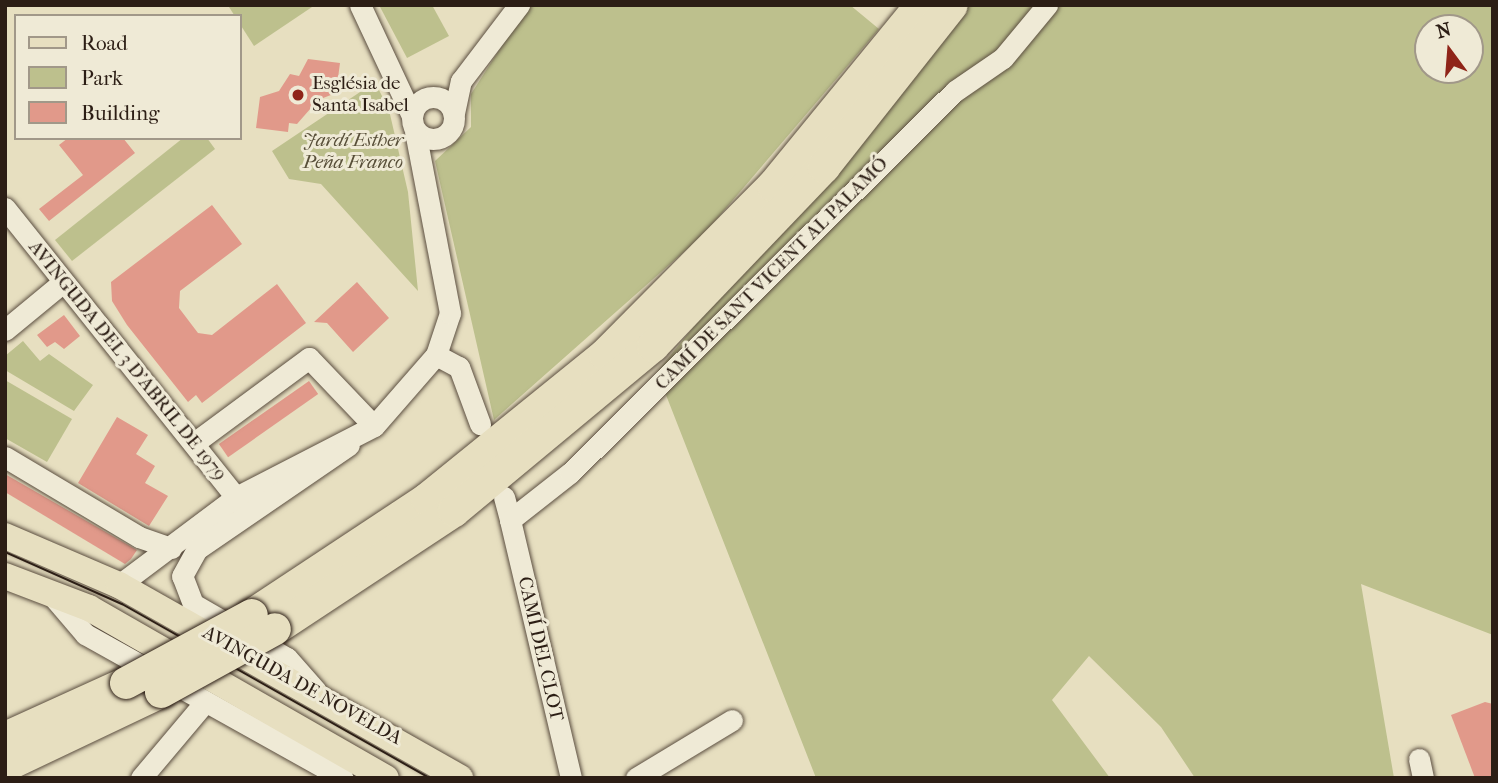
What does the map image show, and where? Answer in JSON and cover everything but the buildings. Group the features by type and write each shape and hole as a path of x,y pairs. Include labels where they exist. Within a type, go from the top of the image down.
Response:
{"highway":[{"path":"5,766 162,692 263,622 427,499 605,355 773,186 921,5"},
{"path":"5,738 263,622 454,511 653,346 824,167 952,5"}],"main road":[{"name":"AVINGUDA DE NOVELDA","path":"5,536 130,591 320,695 460,778"},
{"name":"AVINGUDA DE NOVELDA","path":"5,576 47,589 386,778"}],"street":[{"path":"130,591 171,548 242,505 340,454 436,355 450,313 413,123 397,75 360,5"},
{"path":"413,123 433,96 461,81 519,5"},
{"name":"CAMÍ DE SANT VICENT AL PALAMÓ","path":"510,520 661,387 890,154 956,91 1003,58 1046,5"},
{"path":"397,75 433,96 454,113"},
{"path":"422,175 440,138 452,128 461,81"},
{"path":"413,123 440,138"},
{"name":"AVINGUDA DEL 3 D'ABRIL DE 1979","path":"5,208 62,283 242,505"},
{"path":"5,330 62,283"},
{"path":"436,355 459,367 480,424"},
{"path":"194,443 309,358 366,430"},
{"path":"5,457 139,537 171,548"},
{"path":"504,497 510,520"},
{"path":"242,505 193,553 182,576 185,590 205,613 287,658 320,695"},
{"name":"CAMÍ DEL CLOT","path":"510,520 571,778"},
{"path":"47,589 85,634 343,778"},
{"path":"141,778 205,702"},
{"path":"636,778 732,720"}],"green space":[{"path":"315,5 254,46 242,27 242,14 233,14 229,7"},
{"path":"379,5 432,5 449,36 407,58"},
{"path":"528,5 850,5 879,29 704,234 494,420 435,161 471,127 471,94"},
{"path":"955,5 1493,5 1493,635 1361,584 1394,778 1195,778 1161,727 1089,656 1052,700 1110,778 816,778 657,372"},
{"name":"Jardí Esther Peña Franco","path":"375,82 389,110 408,192 418,291 321,184 289,179 272,151"},
{"path":"180,140 208,140 215,149 72,261 55,240"},
{"path":"23,341 40,361 49,354 93,385 74,411 5,370 5,356"},
{"path":"5,380 72,419 47,462 5,438"}],"tram line":[{"path":"5,552 122,604 429,778"}],"place":[{"name":"Església de Santa Isabel","path":"298,95"}]}
